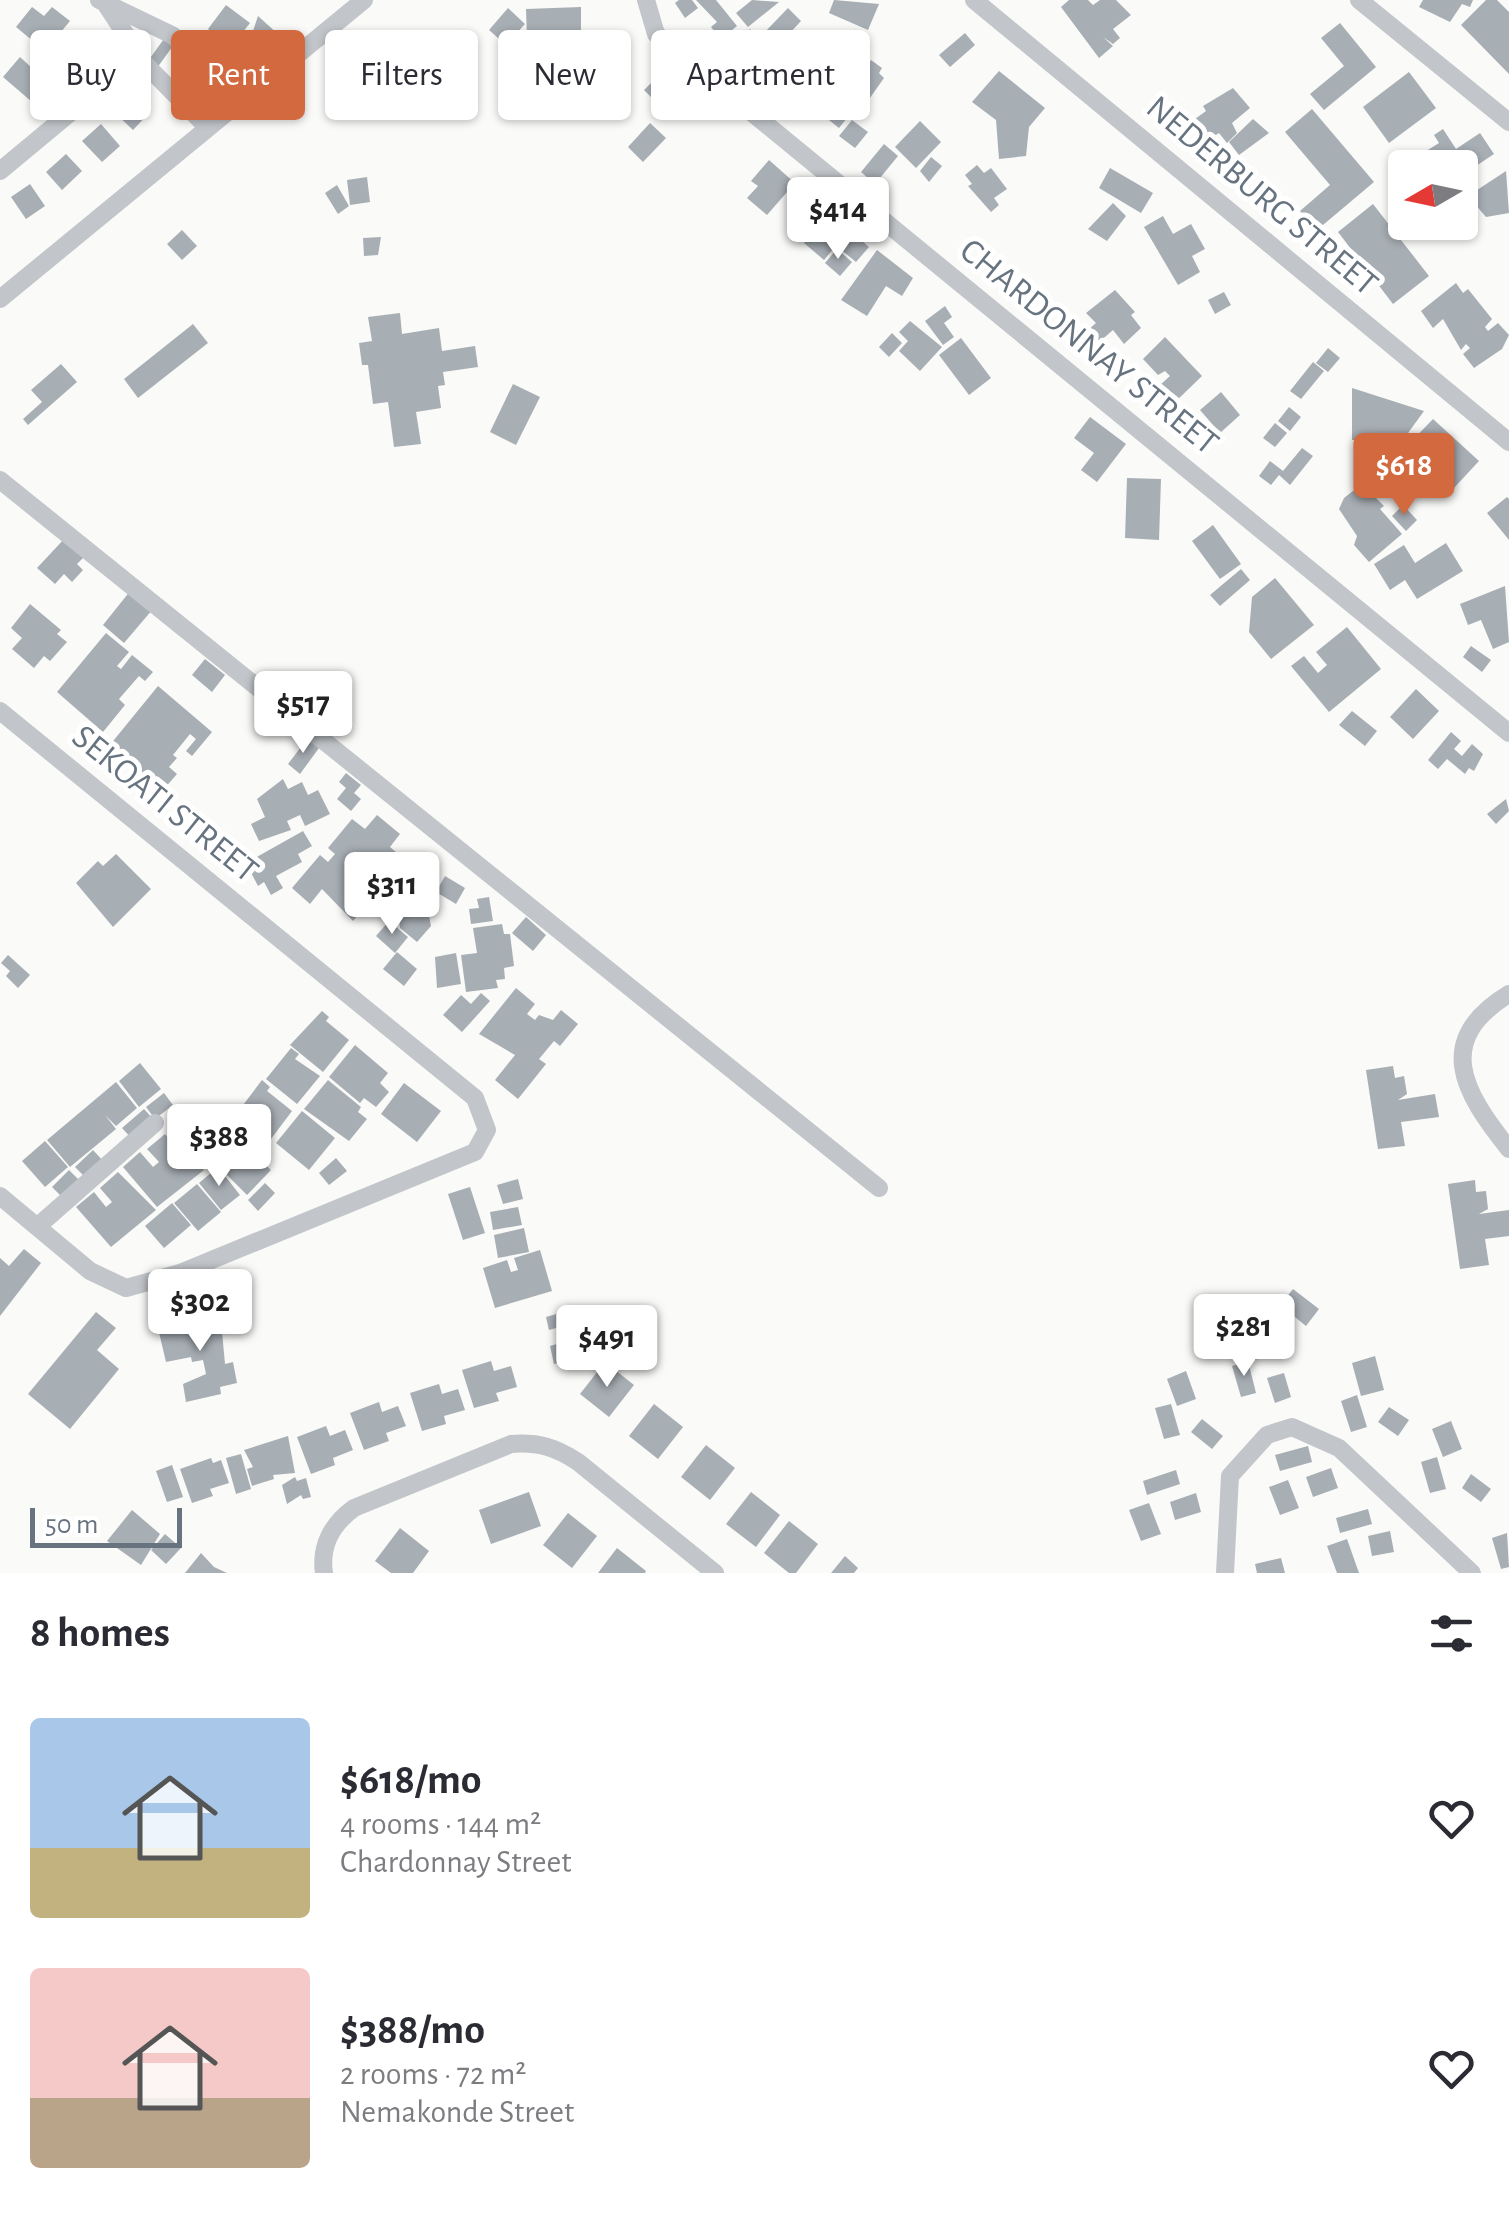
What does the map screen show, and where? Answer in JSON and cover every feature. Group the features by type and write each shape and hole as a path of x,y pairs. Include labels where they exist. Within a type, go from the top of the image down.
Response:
{"street":[{"path":"305,48 364,0"},
{"name":"CHARDONNAY STREET","path":"646,0 656,34 1509,733"},
{"name":"NEDERBURG STREET","path":"974,0 1509,442"},
{"path":"1359,0 1509,122"},
{"path":"103,3 171,34"},
{"path":"103,3 145,64 208,128"},
{"path":"0,171 61,120"},
{"path":"0,298 218,120"},
{"path":"0,480 878,1188"},
{"name":"SEKOATI STREET","path":"0,711 475,1098 487,1130 475,1152 180,1273 126,1288 90,1270 38,1226"},
{"path":"1509,994 1470,1023 1462,1044 1462,1064 1477,1103 1509,1148"},
{"path":"0,1196 38,1226 155,1123"},
{"path":"1225,1573 1230,1476 1268,1436 1292,1427 1340,1448 1472,1573"},
{"path":"324,1573 322,1549 342,1517 354,1508 511,1444 526,1443 555,1448 578,1462 715,1573"}],"building":[{"path":"692,0 698,8 685,18 675,3"},
{"path":"696,0 716,0 737,26 732,30 714,30 711,27 717,22"},
{"path":"752,0 779,2 748,27 736,13"},
{"path":"834,0 879,4 868,30 829,13"},
{"path":"1069,0 1088,0 1093,5 1100,0 1116,0 1131,15 1113,29 1120,38 1113,44 1103,37 1113,46 1099,58 1061,7"},
{"path":"1423,0 1473,0 1470,7 1462,4 1450,22 1419,7"},
{"path":"1486,0 1497,0 1509,12 1509,74 1461,25"},
{"path":"226,5 250,23 244,30 208,29"},
{"path":"32,7 44,16 52,7 70,21 62,30 30,30 30,39 16,27"},
{"path":"581,7 581,30 527,30 526,9"},
{"path":"508,8 525,24 520,30 498,30 498,38 489,30"},
{"path":"788,8 801,21 793,30 767,30"},
{"path":"258,16 273,30 253,30"},
{"path":"1340,23 1376,67 1324,110 1310,94 1344,66 1321,38"},
{"path":"965,33 975,45 950,67 939,55"},
{"path":"166,36 171,40 171,49 157,68 151,63 151,57"},
{"path":"20,57 30,66 30,100 3,77"},
{"path":"871,60 882,68 879,73 884,78 870,98"},
{"path":"999,71 1045,108 1029,127 1026,156 999,159 996,120 972,102"},
{"path":"1409,72 1436,108 1389,143 1363,107"},
{"path":"1233,88 1250,108 1232,123 1237,133 1227,143 1219,133 1211,138 1195,119 1206,111 1203,106"},
{"path":"1312,109 1374,182 1317,230 1300,211 1330,185 1285,132"},
{"path":"1253,119 1269,133 1239,155 1229,142"},
{"path":"122,120 142,120 133,130"},
{"path":"829,120 845,120 839,128"},
{"path":"852,120 868,132 855,148 839,136"},
{"path":"920,121 941,142 916,168 895,147"},
{"path":"650,123 666,138 643,162 628,147"},
{"path":"101,124 120,146 102,162 82,141"},
{"path":"1443,129 1456,149 1480,133 1494,154 1478,165 1478,150 1428,150 1439,143 1434,135"},
{"path":"884,144 898,156 875,184 861,172"},
{"path":"66,154 82,171 62,190 46,172"},
{"path":"931,157 942,166 929,182 920,171"},
{"path":"769,160 795,183 767,215 747,198 758,186 751,181"},
{"path":"977,165 984,173 991,168 1007,189 994,198 999,205 991,212 968,186 972,184 965,175"},
{"path":"1110,168 1153,193 1141,213 1099,188"},
{"path":"1506,171 1509,213 1486,217 1478,208 1478,189"},
{"path":"367,177 370,202 350,205 347,180"},
{"path":"30,184 45,206 26,219 11,197"},
{"path":"337,185 349,206 338,214 325,193"},
{"path":"1113,203 1126,216 1107,241 1088,229"},
{"path":"1373,204 1388,223 1388,240 1401,240 1429,276 1393,304 1338,232"},
{"path":"829,212 849,230 824,260 804,243"},
{"path":"1163,216 1173,234 1191,224 1205,249 1192,256 1200,272 1178,285 1144,227"},
{"path":"182,230 197,246 182,260 167,244"},
{"path":"852,232 869,247 856,262 839,248"},
{"path":"381,237 378,255 364,256 363,238"},
{"path":"837,249 852,262 840,276 825,263"},
{"path":"877,250 913,278 902,296 886,286 867,316 841,300"},
{"path":"1456,283 1463,293 1468,289 1492,319 1485,327 1488,331 1498,323 1509,335 1502,349 1474,368 1463,354 1470,348 1466,344 1461,350 1443,319 1433,328 1421,311"},
{"path":"1115,290 1135,312 1131,315 1141,328 1124,344 1113,330 1098,343 1088,330 1096,323 1086,313"},
{"path":"1224,292 1231,305 1215,314 1208,300"},
{"path":"945,306 952,317 944,323 954,337 943,345 925,321"},
{"path":"400,313 402,334 439,328 442,351 475,346 478,367 443,372 445,385 438,386 441,408 416,412 421,444 394,447 388,402 373,404 368,365 362,365 359,343 372,341 368,317"},
{"path":"910,321 942,347 920,371 899,351 908,341 899,332"},
{"path":"193,324 208,343 138,398 124,379"},
{"path":"892,333 902,343 889,357 879,347"},
{"path":"1165,337 1202,376 1174,403 1159,386 1170,376 1165,371 1158,375 1143,359"},
{"path":"961,338 991,378 969,395 939,355"},
{"path":"1328,348 1340,358 1328,372 1316,363"},
{"path":"1313,362 1324,371 1301,399 1290,391"},
{"path":"61,364 77,382 28,425 23,419 42,402 31,390"},
{"path":"513,384 540,397 516,445 490,432"},
{"path":"1352,388 1424,411 1403,440 1352,440"},
{"path":"1221,392 1240,415 1220,433 1200,410"},
{"path":"1289,407 1301,417 1290,431 1278,421"},
{"path":"1090,417 1126,444 1097,482 1081,470 1094,453 1074,438"},
{"path":"1433,419 1479,461 1453,489 1407,446"},
{"path":"1275,423 1287,433 1275,447 1263,438"},
{"path":"1302,448 1313,456 1290,485 1279,475 1271,485 1259,476 1270,461 1283,471"},
{"path":"1127,478 1161,479 1159,540 1125,538"},
{"path":"1362,484 1384,506 1380,509 1402,534 1369,562 1354,545 1357,536 1339,509 1344,498"},
{"path":"1509,499 1509,540 1487,513"},
{"path":"1403,505 1417,520 1406,531 1392,516"},
{"path":"1213,525 1241,564 1220,579 1192,541"},
{"path":"65,538 85,556 77,564 83,570 72,582 64,574 55,584 37,568"},
{"path":"1446,543 1463,571 1417,599 1405,580 1390,590 1374,564 1404,545 1415,563"},
{"path":"1241,569 1250,580 1220,606 1210,595"},
{"path":"1275,578 1314,625 1271,659 1249,632 1252,597"},
{"path":"1505,586 1509,642 1493,649 1481,620 1468,625 1460,604"},
{"path":"131,590 153,609 124,643 103,625"},
{"path":"30,604 61,630 57,634 67,642 50,661 44,656 34,668 12,649 22,638 11,628"},
{"path":"1347,627 1381,669 1329,712 1291,666 1304,656 1318,673 1327,665 1316,652"},
{"path":"106,633 129,652 117,666 121,669 132,655 153,672 145,681 139,676 119,699 125,705 103,732 57,692"},
{"path":"1471,646 1491,660 1482,672 1463,657"},
{"path":"205,659 225,675 212,692 192,675"},
{"path":"158,686 212,732 192,756 186,751 196,739 190,734 173,755 177,758 169,767 177,774 163,790 109,746"},
{"path":"1416,689 1439,711 1413,739 1390,717"},
{"path":"1352,711 1377,731 1365,746 1339,725"},
{"path":"1451,732 1461,741 1454,749 1462,756 1472,744 1483,754 1474,771 1469,768 1465,774 1447,759 1438,769 1428,760"},
{"path":"307,739 319,748 300,774 288,764"},
{"path":"346,773 361,785 354,793 361,799 351,811 337,799 346,788 339,782"},
{"path":"283,779 288,789 302,782 308,795 318,790 330,814 305,826 300,815 287,821 291,830 259,841 251,824 265,817 257,799"},
{"path":"1506,799 1509,811 1496,824 1487,814"},
{"path":"377,815 400,834 390,847 404,859 379,890 369,883 363,890 373,898 353,921 322,889 310,904 292,888 320,855 328,862 335,854 328,848 352,819 365,829"},
{"path":"303,831 312,846 298,854 302,862 276,876 283,888 271,895 264,882 258,886 246,863"},
{"path":"116,854 151,889 113,927 76,883 98,861 103,866"},
{"path":"445,876 465,888 456,904 436,892"},
{"path":"489,897 493,921 471,924 469,909 479,908 477,899"},
{"path":"413,902 415,909 427,905 431,926 417,942 400,928 398,904"},
{"path":"526,917 546,935 533,951 512,933"},
{"path":"389,921 408,937 395,953 376,936"},
{"path":"502,924 504,934 510,934 514,966 504,968 505,979 496,980 498,988 466,992 461,955 477,953 473,928"},
{"path":"397,952 417,969 404,986 383,969"},
{"path":"456,953 461,984 437,988 435,957"},
{"path":"8,955 30,975 18,988 6,976 10,971 1,963"},
{"path":"516,988 535,1004 527,1014 535,1020 539,1015 553,1020 561,1010 578,1024 560,1046 554,1041 539,1059 546,1064 518,1099 495,1080 515,1055 479,1034"},
{"path":"481,993 490,1001 462,1032 443,1015 461,995 471,1004"},
{"path":"322,1011 329,1017 326,1021 349,1040 323,1072 290,1045"},
{"path":"355,1045 388,1073 380,1083 389,1092 376,1107 364,1098 360,1103 329,1077"},
{"path":"291,1048 299,1054 295,1059 320,1076 297,1104 266,1079"},
{"path":"140,1063 161,1089 139,1107 119,1081"},
{"path":"1393,1066 1395,1078 1404,1076 1407,1094 1398,1100 1435,1094 1439,1117 1401,1122 1405,1146 1378,1149 1366,1070"},
{"path":"262,1080 270,1087 267,1091 292,1111 271,1139 237,1113"},
{"path":"328,1080 361,1107 358,1112 367,1119 349,1141 304,1109"},
{"path":"116,1082 137,1108 116,1126 105,1115 116,1129 70,1167 47,1140"},
{"path":"404,1083 441,1111 417,1142 381,1114"},
{"path":"164,1093 173,1105 155,1119 146,1107"},
{"path":"144,1109 154,1120 132,1139 122,1128"},
{"path":"302,1111 335,1138 309,1170 276,1143"},
{"path":"187,1113 200,1127 205,1123 228,1147 206,1168 170,1129"},
{"path":"165,1134 178,1149 183,1144 204,1170 157,1207 123,1167 140,1152 153,1167 159,1162 147,1149"},
{"path":"45,1141 68,1167 45,1187 22,1161"},
{"path":"247,1147 271,1170 247,1195 223,1171"},
{"path":"93,1150 104,1162 86,1178 75,1167"},
{"path":"336,1158 347,1171 329,1185 319,1173"},
{"path":"218,1167 240,1195 221,1210 199,1183"},
{"path":"69,1170 80,1181 63,1198 52,1187"},
{"path":"118,1172 156,1210 111,1247 76,1207 94,1192 106,1207 112,1202 100,1188"},
{"path":"518,1179 523,1199 503,1204 497,1185"},
{"path":"1475,1180 1476,1192 1486,1191 1488,1209 1479,1214 1509,1210 1509,1236 1485,1239 1489,1265 1460,1269 1448,1184"},
{"path":"265,1183 275,1193 258,1211 248,1200"},
{"path":"197,1184 221,1212 198,1231 174,1203"},
{"path":"470,1187 485,1233 463,1240 448,1194"},
{"path":"172,1203 191,1225 164,1248 145,1226"},
{"path":"518,1207 522,1225 493,1230 490,1212"},
{"path":"524,1228 529,1252 498,1258 494,1235"},
{"path":"24,1249 41,1263 0,1316 0,1258 9,1266"},
{"path":"540,1250 552,1291 495,1308 483,1268 507,1260 511,1272 518,1270 514,1258"},
{"path":"1293,1289 1319,1309 1306,1326 1280,1305"},
{"path":"574,1309 587,1356 554,1364 550,1346 567,1341 563,1326 549,1330 546,1317"},
{"path":"220,1310 225,1364 233,1362 237,1383 220,1387 221,1394 186,1402 183,1384 206,1374 203,1360 192,1362 191,1357 166,1362 157,1324 178,1320 180,1331 200,1326 197,1315"},
{"path":"96,1312 116,1328 97,1350 119,1369 70,1429 28,1394"},
{"path":"1258,1326 1269,1354 1250,1362 1239,1333"},
{"path":"1375,1356 1384,1390 1361,1396 1352,1363"},
{"path":"491,1361 494,1371 511,1366 517,1387 496,1393 499,1401 474,1408 462,1370"},
{"path":"1248,1361 1256,1393 1241,1397 1232,1366"},
{"path":"605,1362 634,1385 609,1417 580,1394"},
{"path":"1186,1371 1196,1399 1177,1406 1167,1379"},
{"path":"1284,1373 1291,1397 1275,1403 1267,1378"},
{"path":"439,1384 442,1394 458,1389 465,1410 444,1416 446,1424 422,1431 410,1393"},
{"path":"1357,1395 1367,1427 1351,1432 1341,1401"},
{"path":"379,1402 382,1412 398,1406 406,1426 386,1433 389,1441 364,1450 350,1413"},
{"path":"654,1404 683,1427 658,1459 629,1436"},
{"path":"1171,1404 1180,1435 1164,1439 1155,1408"},
{"path":"1389,1407 1409,1420 1398,1436 1378,1422"},
{"path":"1202,1419 1223,1436 1212,1449 1191,1432"},
{"path":"1451,1421 1462,1449 1443,1457 1432,1429"},
{"path":"326,1426 330,1436 345,1430 353,1450 333,1458 335,1465 311,1474 297,1437"},
{"path":"288,1436 295,1473 273,1475 274,1479 252,1486 247,1469 253,1467 244,1450"},
{"path":"706,1445 735,1468 710,1500 681,1477"},
{"path":"1308,1446 1312,1462 1280,1471 1275,1455"},
{"path":"241,1454 251,1489 236,1494 226,1458"},
{"path":"1437,1457 1446,1489 1430,1493 1421,1462"},
{"path":"211,1458 213,1463 221,1460 229,1483 210,1489 213,1496 192,1503 180,1469"},
{"path":"172,1465 183,1497 167,1502 156,1471"},
{"path":"1331,1468 1338,1488 1313,1497 1306,1477"},
{"path":"1176,1470 1180,1484 1147,1495 1143,1481"},
{"path":"1471,1474 1491,1489 1481,1502 1462,1488"},
{"path":"295,1477 297,1481 306,1478 311,1497 303,1499 301,1495 287,1504 282,1485"},
{"path":"1288,1480 1299,1508 1280,1515 1269,1487"},
{"path":"529,1492 541,1526 491,1544 479,1510"},
{"path":"751,1492 780,1515 756,1547 726,1524"},
{"path":"1196,1493 1201,1512 1175,1520 1170,1502"},
{"path":"1149,1503 1161,1534 1141,1541 1129,1510"},
{"path":"1368,1509 1372,1524 1340,1533 1336,1518"},
{"path":"132,1510 160,1534 141,1565 107,1541"},
{"path":"568,1513 597,1536 572,1568 543,1545"},
{"path":"789,1521 818,1544 796,1573 789,1573 764,1553"},
{"path":"400,1528 429,1551 413,1573 391,1573 375,1561"},
{"path":"1390,1531 1394,1552 1372,1556 1368,1536"},
{"path":"1507,1533 1509,1567 1501,1569 1492,1538"},
{"path":"165,1534 181,1548 166,1564 151,1550"},
{"path":"1347,1539 1359,1573 1337,1573 1327,1546"},
{"path":"617,1548 646,1571 645,1573 598,1573"},
{"path":"201,1553 214,1567 227,1573 185,1573"},
{"path":"845,1556 858,1568 854,1573 831,1573"},
{"path":"1281,1558 1285,1573 1257,1573 1255,1564"}]}
